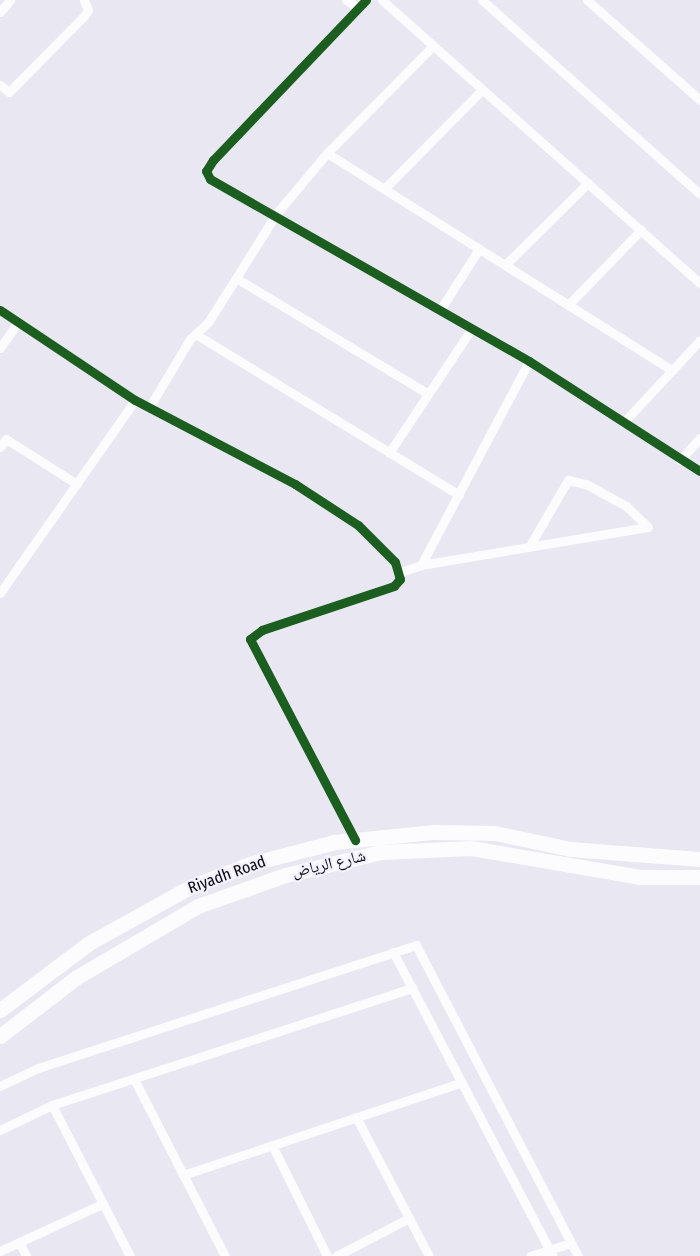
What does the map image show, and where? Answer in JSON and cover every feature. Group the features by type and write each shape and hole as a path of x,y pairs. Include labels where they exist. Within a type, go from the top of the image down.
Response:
{"main road":[{"name":"Riyadh Road","path":"0,1010 89,943 190,887 253,863 356,840 434,832 495,833 570,849 700,859"},
{"name":"شارع الرياض","path":"0,1036 77,977 198,906 285,874 370,855 471,848 639,877 700,877"}],"street":[{"path":"0,12 10,0"},
{"path":"0,85 9,92 84,16 88,10 84,0"},
{"path":"346,0 359,8"},
{"path":"366,0 206,171 210,178 529,361 700,471"},
{"path":"382,0 700,283"},
{"path":"482,0 700,194"},
{"path":"587,0 700,100"},
{"path":"150,406 190,339 197,335 276,214 327,153 433,46"},
{"path":"384,189 482,90"},
{"path":"327,153 672,370"},
{"path":"505,265 588,183"},
{"path":"568,305 641,230"},
{"path":"440,310 479,249"},
{"path":"236,278 428,394"},
{"path":"0,310 135,400 295,484 358,525 384,548 400,572"},
{"path":"0,348 18,322"},
{"path":"389,453 472,328"},
{"path":"197,335 459,495"},
{"path":"623,423 700,340"},
{"path":"421,565 529,361"},
{"path":"0,593 135,400"},
{"path":"680,460 700,438"},
{"path":"0,447 6,439 77,483"},
{"path":"356,840 250,639 262,630 394,586 400,572 421,565 529,547 648,527 626,506 586,484 568,480 529,547"},
{"path":"0,1086 38,1068 416,945 578,1256"},
{"path":"393,952 552,1253"},
{"path":"0,1130 52,1105 412,988"},
{"path":"134,1078 225,1256"},
{"path":"183,1174 462,1082"},
{"path":"52,1105 130,1256"},
{"path":"356,1117 429,1256"},
{"path":"272,1145 327,1256"},
{"path":"0,1251 102,1204"},
{"path":"336,1256 409,1218"},
{"path":"19,1242 26,1256"},
{"path":"530,1256 552,1253 572,1243"}],"cycle path":[{"path":"366,0 213,160 206,171 210,179 529,361 700,471"},
{"path":"0,310 135,400 295,484 358,525 395,562 400,579 394,586 262,630 250,639 355,840"}]}
